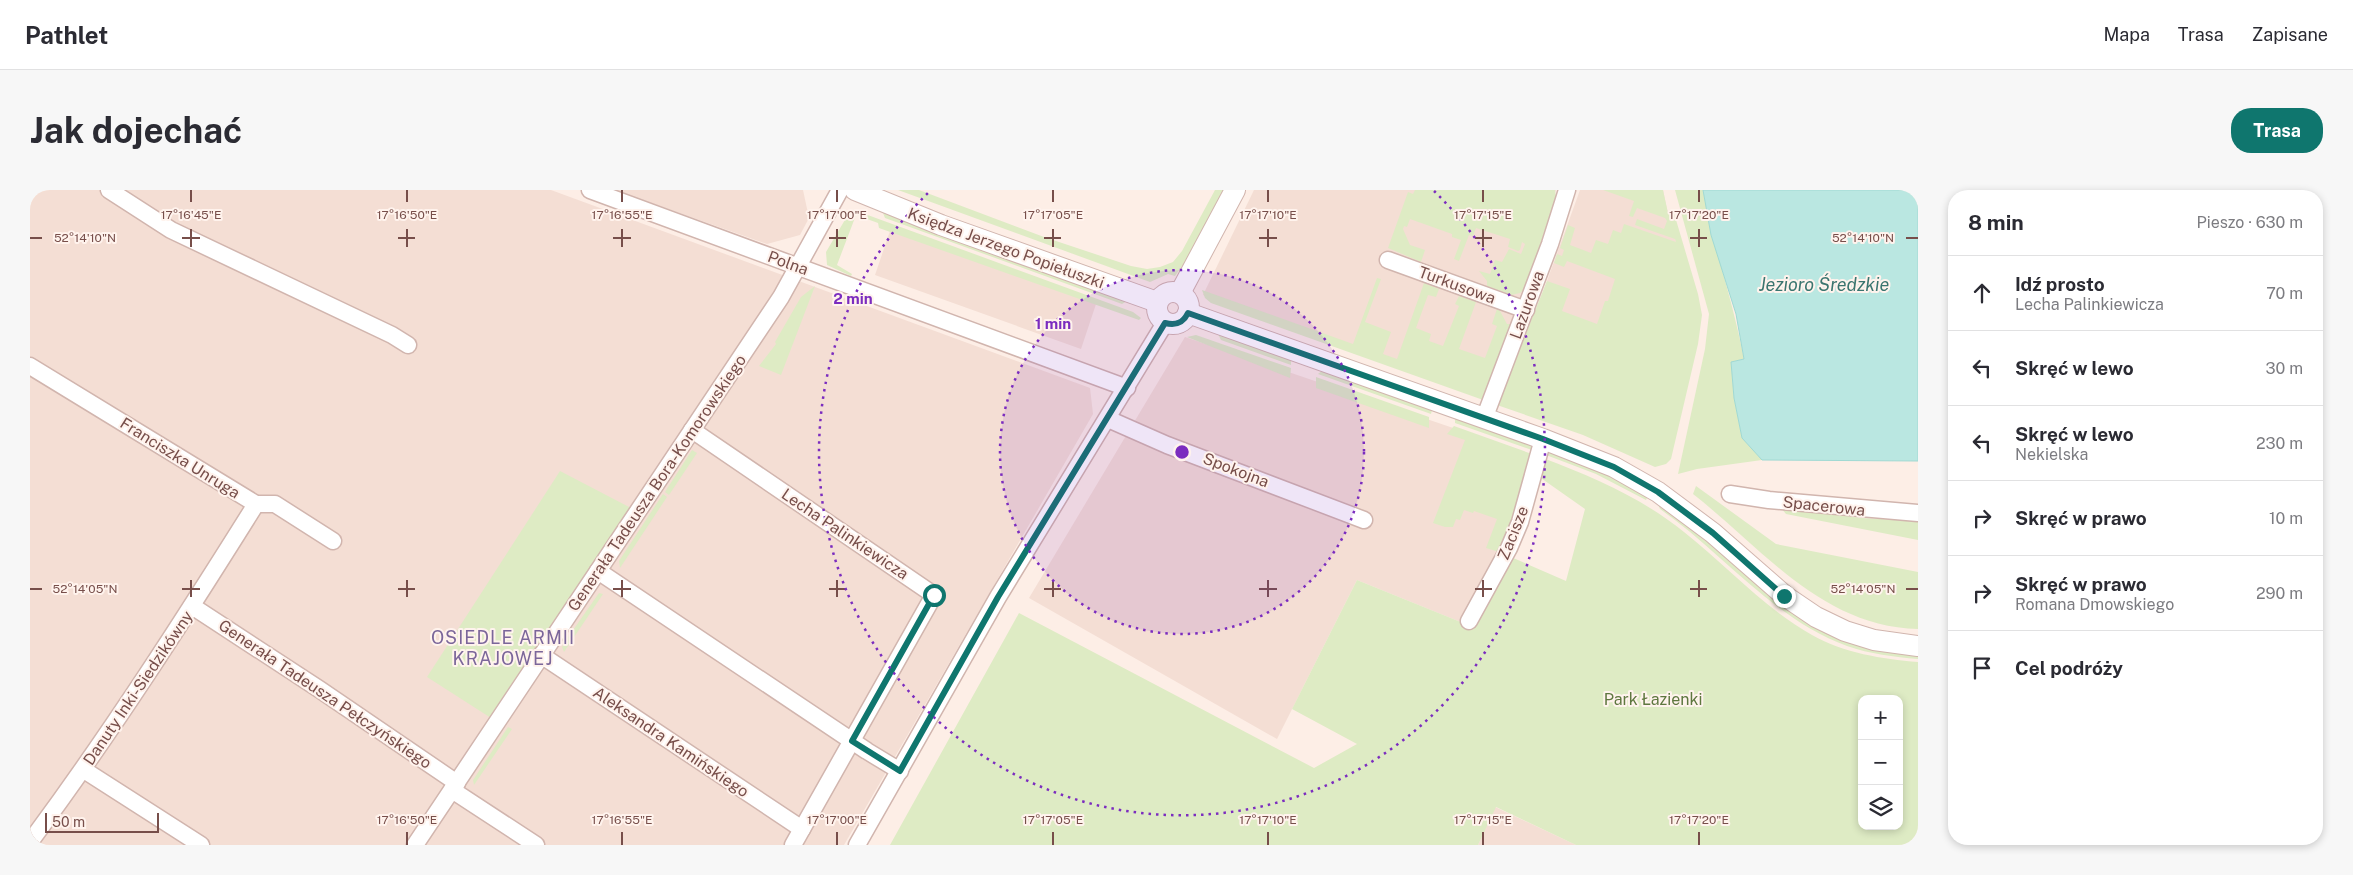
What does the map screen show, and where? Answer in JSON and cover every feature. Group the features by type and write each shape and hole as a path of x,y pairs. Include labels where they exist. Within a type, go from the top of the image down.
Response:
{"street":[{"path":"108,190 171,230 392,335 408,345"},
{"name":"Polna","path":"590,190 1127,388"},
{"name":"Generała Tadeusza Bora-Komorowskiego","path":"414,845 781,297 840,190"},
{"name":"Księdza Jerzego Popiełuszki","path":"856,190 941,225 1157,302"},
{"path":"1180,293 1235,190"},
{"name":"Lazurowa","path":"1484,419 1526,310 1567,190"},
{"name":"Turkusowa","path":"1388,260 1526,310"},
{"path":"1169,292 1180,293 1189,304 1186,318 1176,324 1165,323 1158,316 1157,302 1169,292"},
{"path":"1188,313 1543,439 1614,467 1658,492 1713,533 1784,596 1816,617 1845,631 1874,640 1918,646"},
{"path":"857,845 998,597 1165,323"},
{"name":"Franciszka Unruga","path":"30,366 256,504 275,504 333,541"},
{"name":"Spokojna","path":"1108,419 1167,445 1364,520"},
{"name":"Lecha Palinkiewicza","path":"692,430 934,595 792,845"},
{"name":"Zacisze","path":"1469,621 1509,548 1520,522 1543,439"},
{"name":"Spacerowa","path":"1730,494 1779,501 1918,513"},
{"name":"Danuty Inki-Siedzikówny","path":"30,842 84,770 192,606 256,504"},
{"path":"598,571 900,771"},
{"name":"Generała Tadeusza Pełczyńskiego","path":"192,606 319,688 536,845"},
{"name":"Aleksandra Kamińskiego","path":"541,655 802,829"},
{"path":"84,770 201,845"}],"shaded area":[{"path":"30,190 551,190 1090,388 1093,414 844,845 30,845"},
{"path":"615,190 803,190 809,218 800,235 767,244"},
{"path":"1254,190 1556,190 1485,400 1203,295"},
{"path":"1580,190 1663,190 1668,214 1671,215 1686,295 1683,367 1539,303"},
{"path":"890,231 1096,304 1081,349 875,275"},
{"path":"1185,337 1530,454 1516,518 1463,623 1357,580 1277,739 1029,598"},
{"path":"1495,807 1576,845 1478,845"}],"green space":[{"path":"898,190 919,190 1044,237 1131,266 1147,269 1173,262 1182,251 1215,190 1228,190 1188,269 1182,266 1175,276 1168,274 1150,282"},
{"path":"1415,190 1555,190 1556,197 1526,288 1520,293 1507,296 1506,293 1487,286 1487,281 1479,271 1490,274 1495,260 1502,262 1509,249 1521,254 1525,244 1522,242 1518,251 1508,247 1510,239 1476,228 1473,236 1469,235 1459,261 1454,259 1461,240 1452,237 1452,234 1410,219 1407,227 1404,226 1403,229 1410,245 1425,250 1421,262 1388,248 1408,192 1413,194"},
{"path":"1603,190 1663,190 1668,213 1674,213 1698,294 1702,315 1698,344 1671,459 1666,464 1655,467 1583,435 1497,405 1547,281 1570,289 1562,311 1597,324 1605,301 1608,301 1615,279 1567,261 1564,267 1554,263 1557,254 1562,256 1564,250 1560,248 1568,225 1575,228 1570,245 1591,253 1596,240 1608,244 1613,230 1621,233 1624,224 1676,242 1675,239 1635,225 1637,219 1664,229 1667,221 1665,218 1637,208 1633,217 1629,216 1634,201"},
{"path":"1675,190 1703,190 1744,359 1731,362 1734,398 1742,438 1762,460 1697,469 1678,474 1705,349 1709,314"},
{"path":"854,210 1133,312 1141,318 1139,320 879,228 878,223 856,215 837,265 852,274 851,276 827,265 826,252 849,213"},
{"path":"883,213 1127,301 1122,304 885,218"},
{"path":"1377,278 1381,279 1365,322 1391,332 1383,354 1397,359 1424,283 1439,289 1436,297 1428,295 1416,328 1431,334 1429,341 1443,346 1459,306 1455,304 1459,296 1476,302 1459,349 1485,358 1497,326 1492,324 1497,309 1500,311 1507,324 1511,324 1511,328 1486,401 1211,303 1205,298 1202,290 1353,344"},
{"path":"815,286 781,375 759,366 776,344 775,342 801,297"},
{"path":"1218,334 1291,360 1291,365 1221,340"},
{"path":"1196,335 1291,368 1290,378 1187,337"},
{"path":"1322,371 1432,410 1431,414 1318,374"},
{"path":"1316,377 1429,417 1429,428 1316,388"},
{"path":"1455,418 1531,445 1532,450 1455,423"},
{"path":"1454,426 1532,454 1525,496 1499,552 1486,548 1497,519 1474,511 1473,513 1464,510 1460,520 1456,519 1453,527 1445,527 1433,523 1465,440 1447,434"},
{"path":"692,450 697,453 669,495 665,492"},
{"path":"1551,452 1617,479 1648,496 1646,500 1596,474 1546,455"},
{"name":"Park Łazienki","path":"1543,458 1616,489 1668,520 1700,545 1762,600 1812,635 1850,651 1918,662 1918,845 1576,845 1496,807 1478,845 890,845 1019,613 1314,768 1357,744 1292,709 1357,580 1473,627 1511,557 1566,581 1585,509 1538,476"},
{"path":"560,471 631,508 491,718 427,677"},
{"path":"1696,486 1776,544 1918,572 1918,629 1884,625 1852,615 1823,600 1769,560 1693,494"},
{"path":"663,494 667,497 620,568 619,561"},
{"path":"1658,504 1694,528 1764,591 1918,654 1918,659 1864,651 1820,634 1795,619 1749,584 1683,526 1660,509"},
{"path":"1781,508 1862,518 1918,521 1918,540 1786,514"},
{"path":"599,593 603,594 564,652 562,647 564,643"},
{"path":"508,727 512,729 474,785 473,780"}],"water":[{"name":"Jezioro Średzkie","path":"1703,190 1918,190 1918,461 1762,460 1742,438 1734,398 1731,362 1744,359 1736,314 1711,235"}],"district":[{"name":"OSIEDLE ARMII KRAJOWEJ","path":"503,647"}],"route":[{"path":"934,595 852,741 900,771 998,597 1127,388 1153,342 1165,323 1176,324 1181,322 1188,313 1543,439 1614,467 1658,492 1713,533 1784,596"}]}
